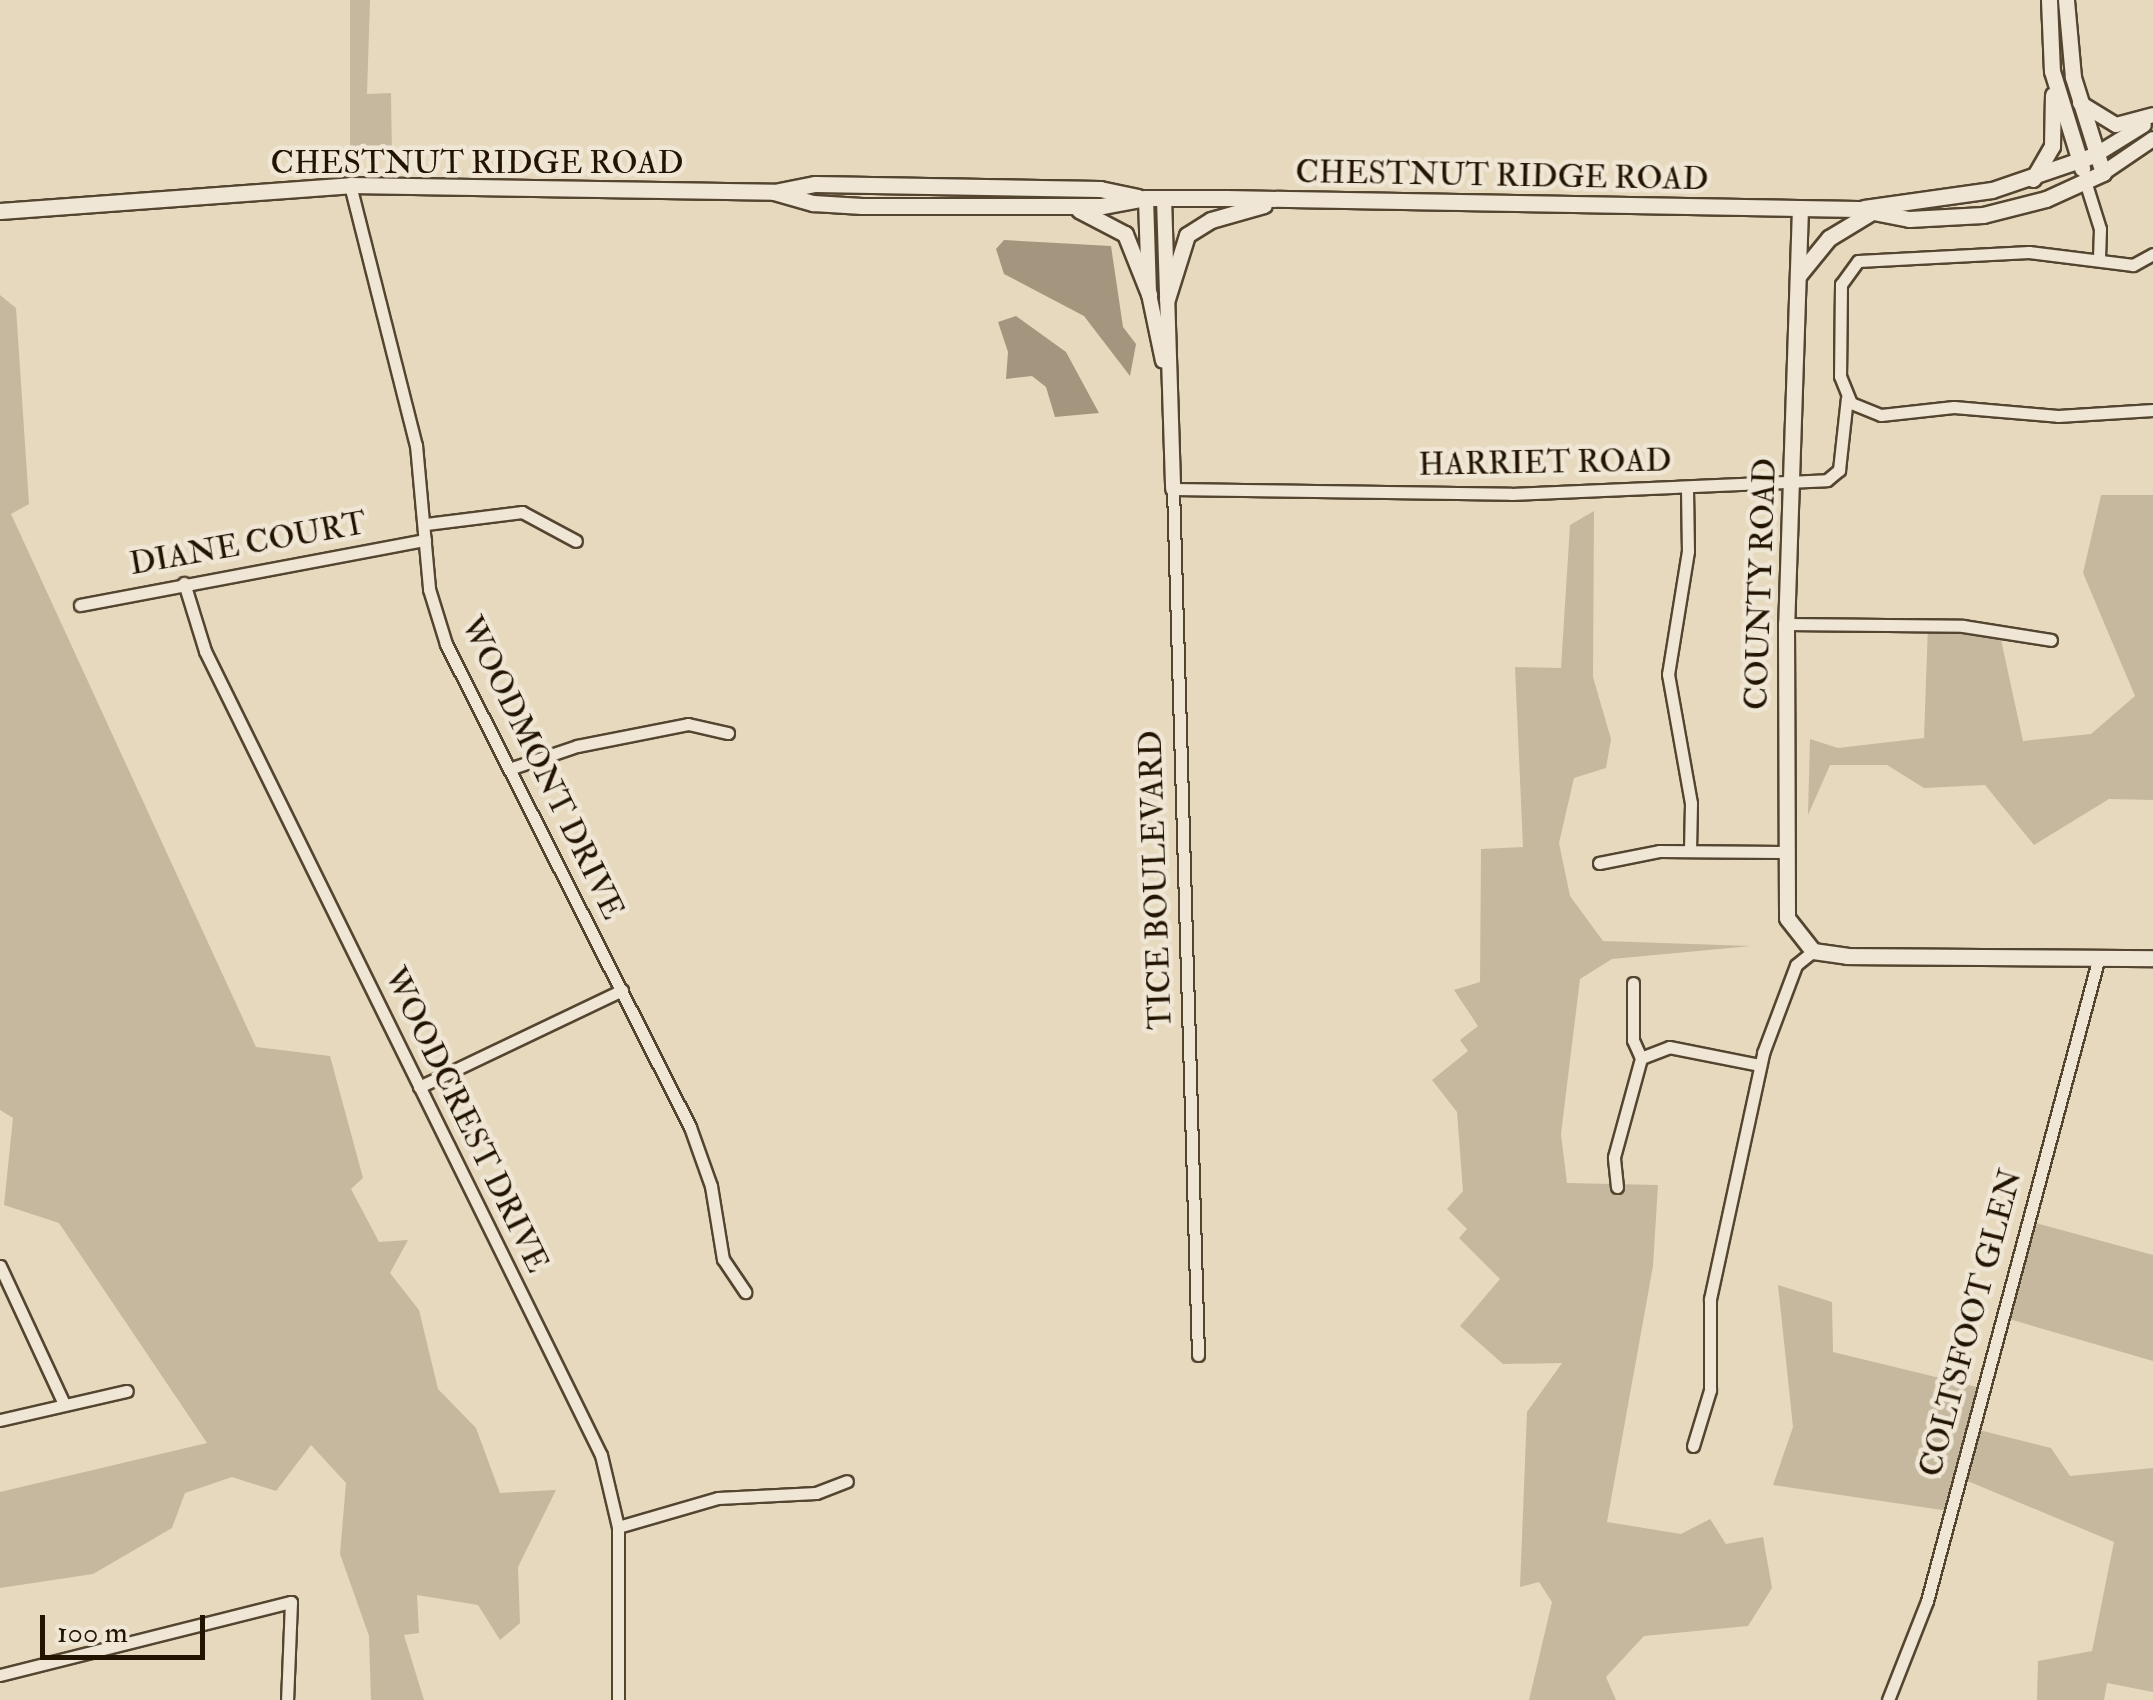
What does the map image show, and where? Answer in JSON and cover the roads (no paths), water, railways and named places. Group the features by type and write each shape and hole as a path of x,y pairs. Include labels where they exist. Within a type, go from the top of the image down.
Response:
{"main road":[{"path":"2034,179 2053,141 2049,0"},
{"path":"2066,0 2080,103 2102,172"},
{"path":"2052,71 2085,182"},
{"name":"CHESTNUT RIDGE ROAD","path":"1865,210 2034,179 2097,154"},
{"name":"CHESTNUT RIDGE ROAD","path":"774,192 838,205 1070,207 1164,198 1800,208 1865,210 1909,219 1983,215 2085,182 2102,172"},
{"name":"CHESTNUT RIDGE ROAD","path":"0,210 350,185 774,192 834,184 1100,188 1146,198"},
{"path":"1167,299 1178,254 1193,230 1282,200"},
{"path":"1070,207 1125,234 1149,294"},
{"name":"COUNTY ROAD","path":"1800,208 1786,624 1783,852 1785,910 1813,952"},
{"path":"1798,276 1829,238 1865,210"},
{"path":"1813,952 2153,958"}],"street":[{"path":"2080,103 2116,125 2153,117"},
{"name":"CHESTNUT RIDGE ROAD","path":"2097,154 2153,117"},
{"name":"CHESTNUT RIDGE ROAD","path":"2102,172 2153,140"},
{"path":"2085,182 2100,229 2099,256"},
{"name":"WOODMONT DRIVE","path":"350,185 416,445 430,589 446,644 512,768 702,1156 723,1259 744,1292"},
{"name":"TICE BOULEVARD","path":"1146,198 1149,294 1172,404"},
{"name":"TICE BOULEVARD","path":"1164,198 1198,1355"},
{"path":"2153,254 2133,266 2099,256 2029,252 1858,261 1841,284 1840,376 1846,398 1881,415 1954,407 2058,416 2153,410"},
{"name":"HARRIET ROAD","path":"1173,489 1687,489 1790,483 1837,474 1846,398"},
{"path":"1687,489 1688,551 1668,674 1691,803 1690,851"},
{"path":"426,524 522,512 576,542"},
{"name":"DIANE COURT","path":"80,605 426,540"},
{"name":"WOODCREST DRIVE","path":"184,583 205,651 600,1455 618,1527 618,1700"},
{"path":"1786,624 1963,626 2051,640"},
{"path":"512,768 566,749 688,724 728,733"},
{"path":"1599,863 1690,851 1783,852"},
{"path":"1693,1446 1710,1390 1710,1299 1760,1065 1782,993 1796,965 1813,952"},
{"name":"COLTSFOOT GLEN","path":"1888,1700 1926,1601 2099,957"},
{"path":"1617,1188 1614,1156 1640,1058 1633,1040 1633,982"},
{"path":"419,1088 622,990"},
{"path":"1640,1058 1669,1047 1760,1065"},
{"path":"0,1266 64,1404"},
{"path":"0,1420 127,1392"},
{"path":"618,1527 718,1498 816,1492 846,1480"},
{"path":"0,1675 291,1602 287,1700"}]}
